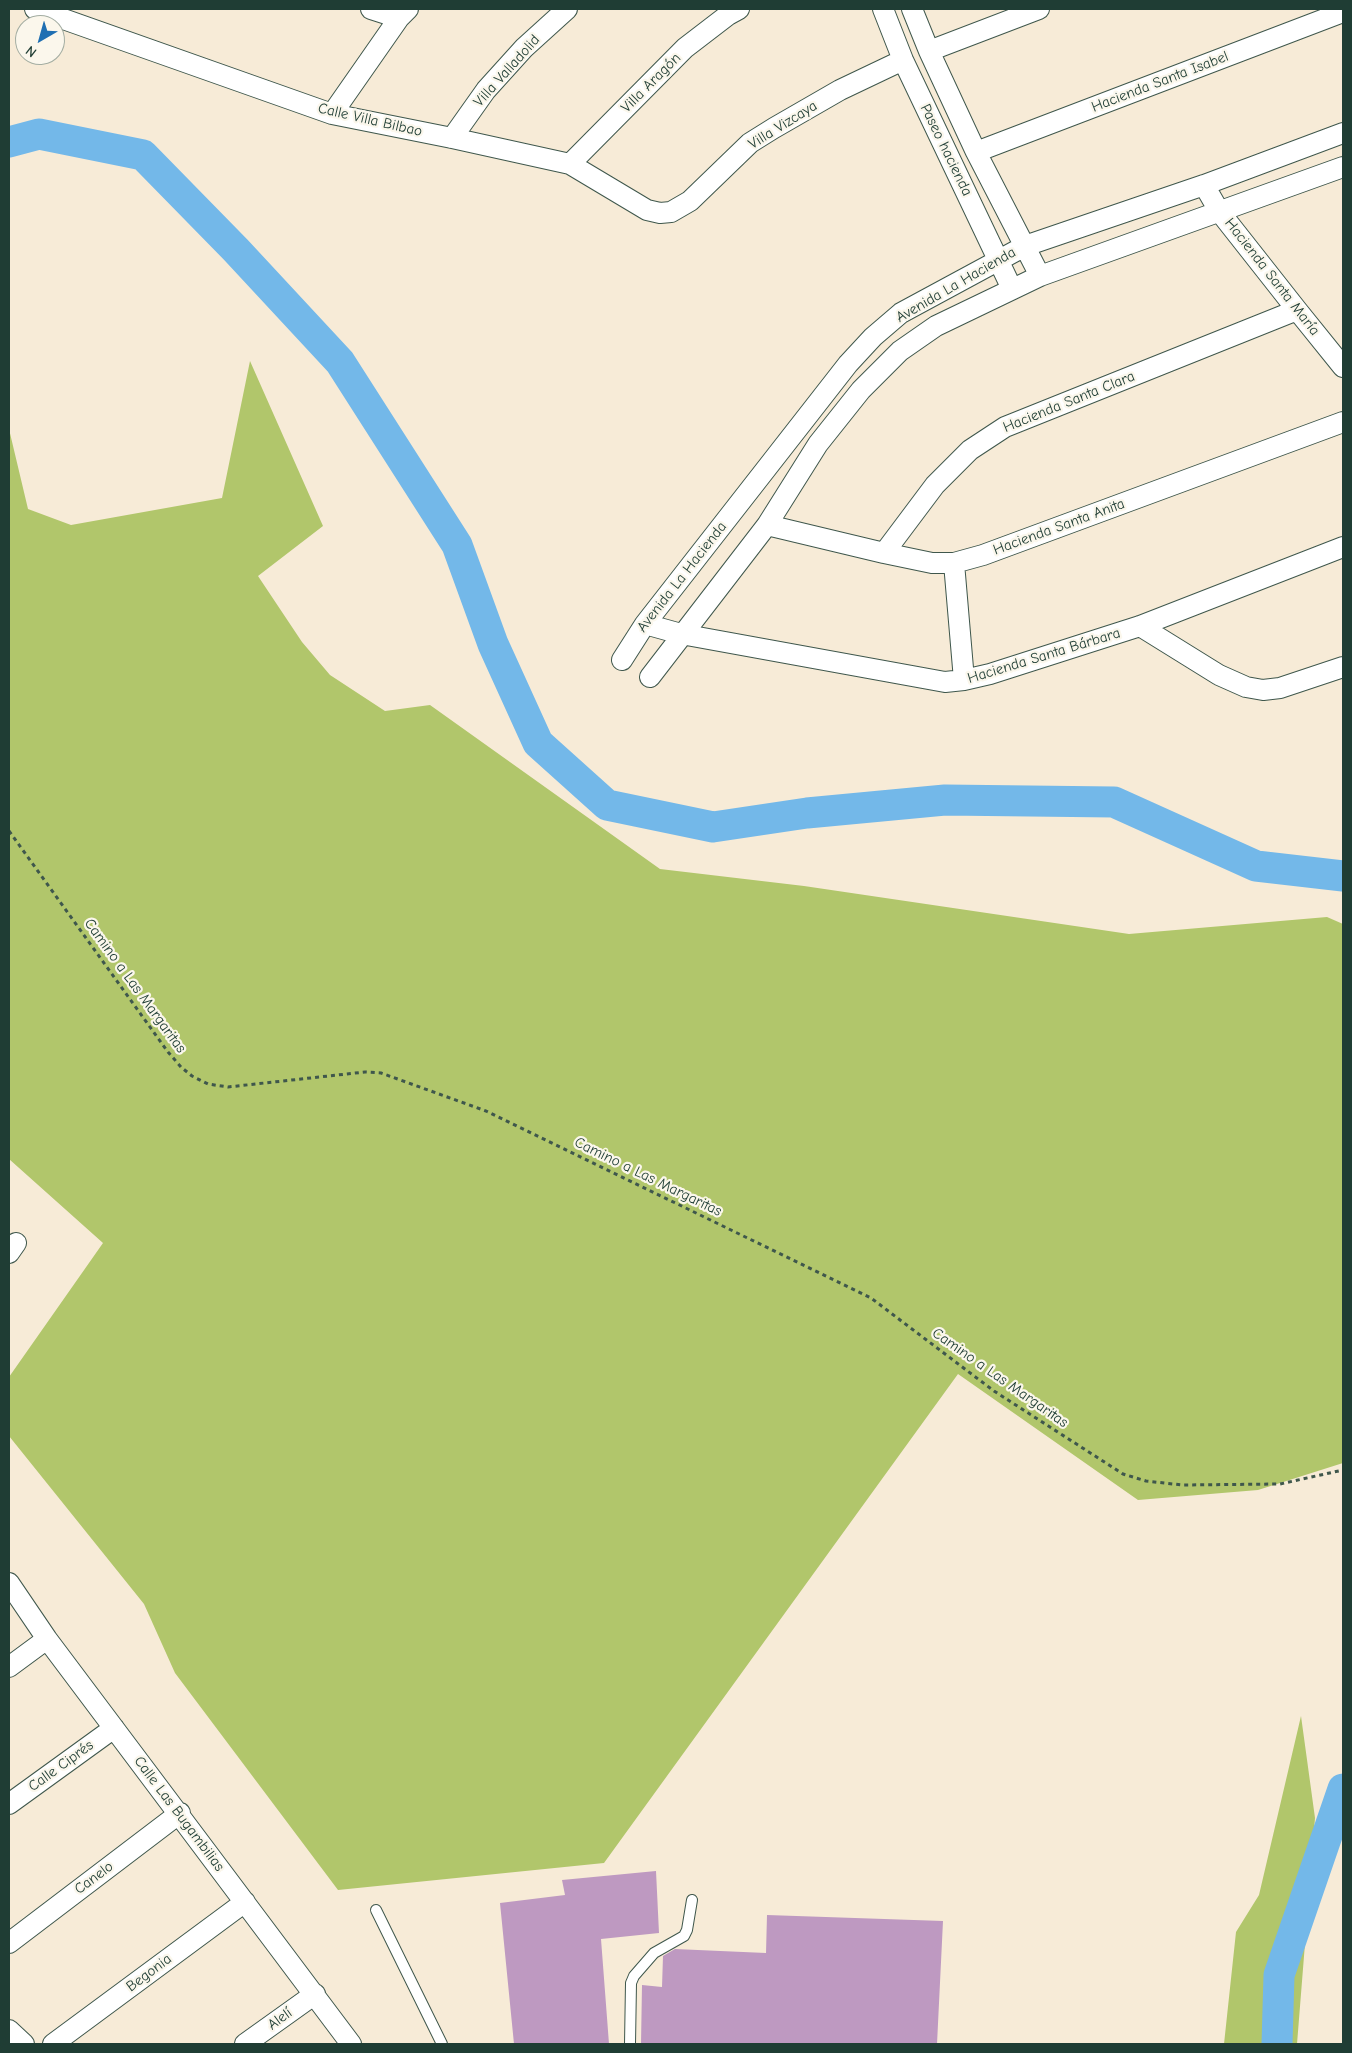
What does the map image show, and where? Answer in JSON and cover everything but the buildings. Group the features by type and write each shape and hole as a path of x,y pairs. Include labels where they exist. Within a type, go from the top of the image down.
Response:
{"street":[{"name":"Calle Villa Bilbao","path":"35,9 332,114 570,164 647,210"},
{"path":"332,114 404,14 371,9"},
{"name":"Villa Valladolid","path":"452,138 486,90 524,48 567,9"},
{"name":"Villa Aragón","path":"570,164 685,48 728,14 739,9"},
{"name":"Paseo hacienda","path":"883,9 903,60 1012,289"},
{"name":"Paseo hacienda","path":"912,9 929,51 976,152 1040,276"},
{"path":"929,51 1039,9"},
{"name":"Hacienda Santa Isabel","path":"976,152 1343,12"},
{"name":"Villa Vizcaya","path":"647,210 660,213 671,212 690,201 750,143 840,90 903,60"},
{"name":"Avenida La Hacienda","path":"622,660 645,624 848,364 873,337 901,313 1025,246 1204,185 1343,133"},
{"name":"Avenida La Hacienda","path":"650,677 681,634 767,525 818,444 861,390 900,351 936,326 1040,276 1220,210 1342,171"},
{"name":"Hacienda Santa María","path":"1204,185 1220,210 1343,367"},
{"name":"Hacienda Santa Clara","path":"884,553 935,485 970,450 1005,427 1297,310"},
{"name":"Hacienda Santa Anita","path":"767,525 932,563 954,563 983,555 1343,422"},
{"name":"Hacienda Santa Bárbara","path":"645,624 681,634 945,682 964,680 990,674 1140,626 1343,547"},
{"path":"954,563 964,680"},
{"path":"1140,626 1219,674 1246,687 1263,690 1280,688 1343,666"},
{"name":"Calle Las Bugambilias","path":"9,1583 47,1638 352,2044"},
{"path":"9,1667 47,1638"},
{"name":"Calle Ciprés","path":"9,1804 114,1728"},
{"name":"Canelo","path":"9,1942 180,1813"},
{"name":"Begonia","path":"53,2044 244,1902"},
{"name":"Alelí","path":"244,2044 315,1994"},
{"path":"9,2030 24,2044"}],"lane":[{"path":"630,2044 631,1983 634,1976 654,1953 684,1936 687,1930 692,1900"},
{"path":"376,1910 442,2044"}],"path":[{"name":"Camino a Las Margaritas","path":"9,831 168,1052 192,1076 208,1084 228,1087 365,1072 381,1073 486,1111 871,1298 994,1391 1123,1474 1146,1481 1182,1485 1280,1484 1343,1470"}],"green space":[{"path":"250,361 323,526 258,576 302,642 330,675 385,711 430,705 660,869 804,886 1129,934 1327,917 1343,924 1343,1463 1258,1490 1138,1500 958,1374 604,1863 338,1890 175,1673 144,1604 9,1436 9,1377 103,1243 9,1159 9,429 28,509 71,525 222,498"},
{"path":"1301,1716 1315,1818 1297,2044 1224,2044 1236,1932 1259,1895"}],"waterway":[{"path":"9,142 39,134 143,155 236,250 340,362 457,545 493,644 538,743 607,805 713,827 807,813 945,800 1114,802 1256,866 1343,876"},
{"path":"1277,2044 1279,1975 1343,1789"}]}
